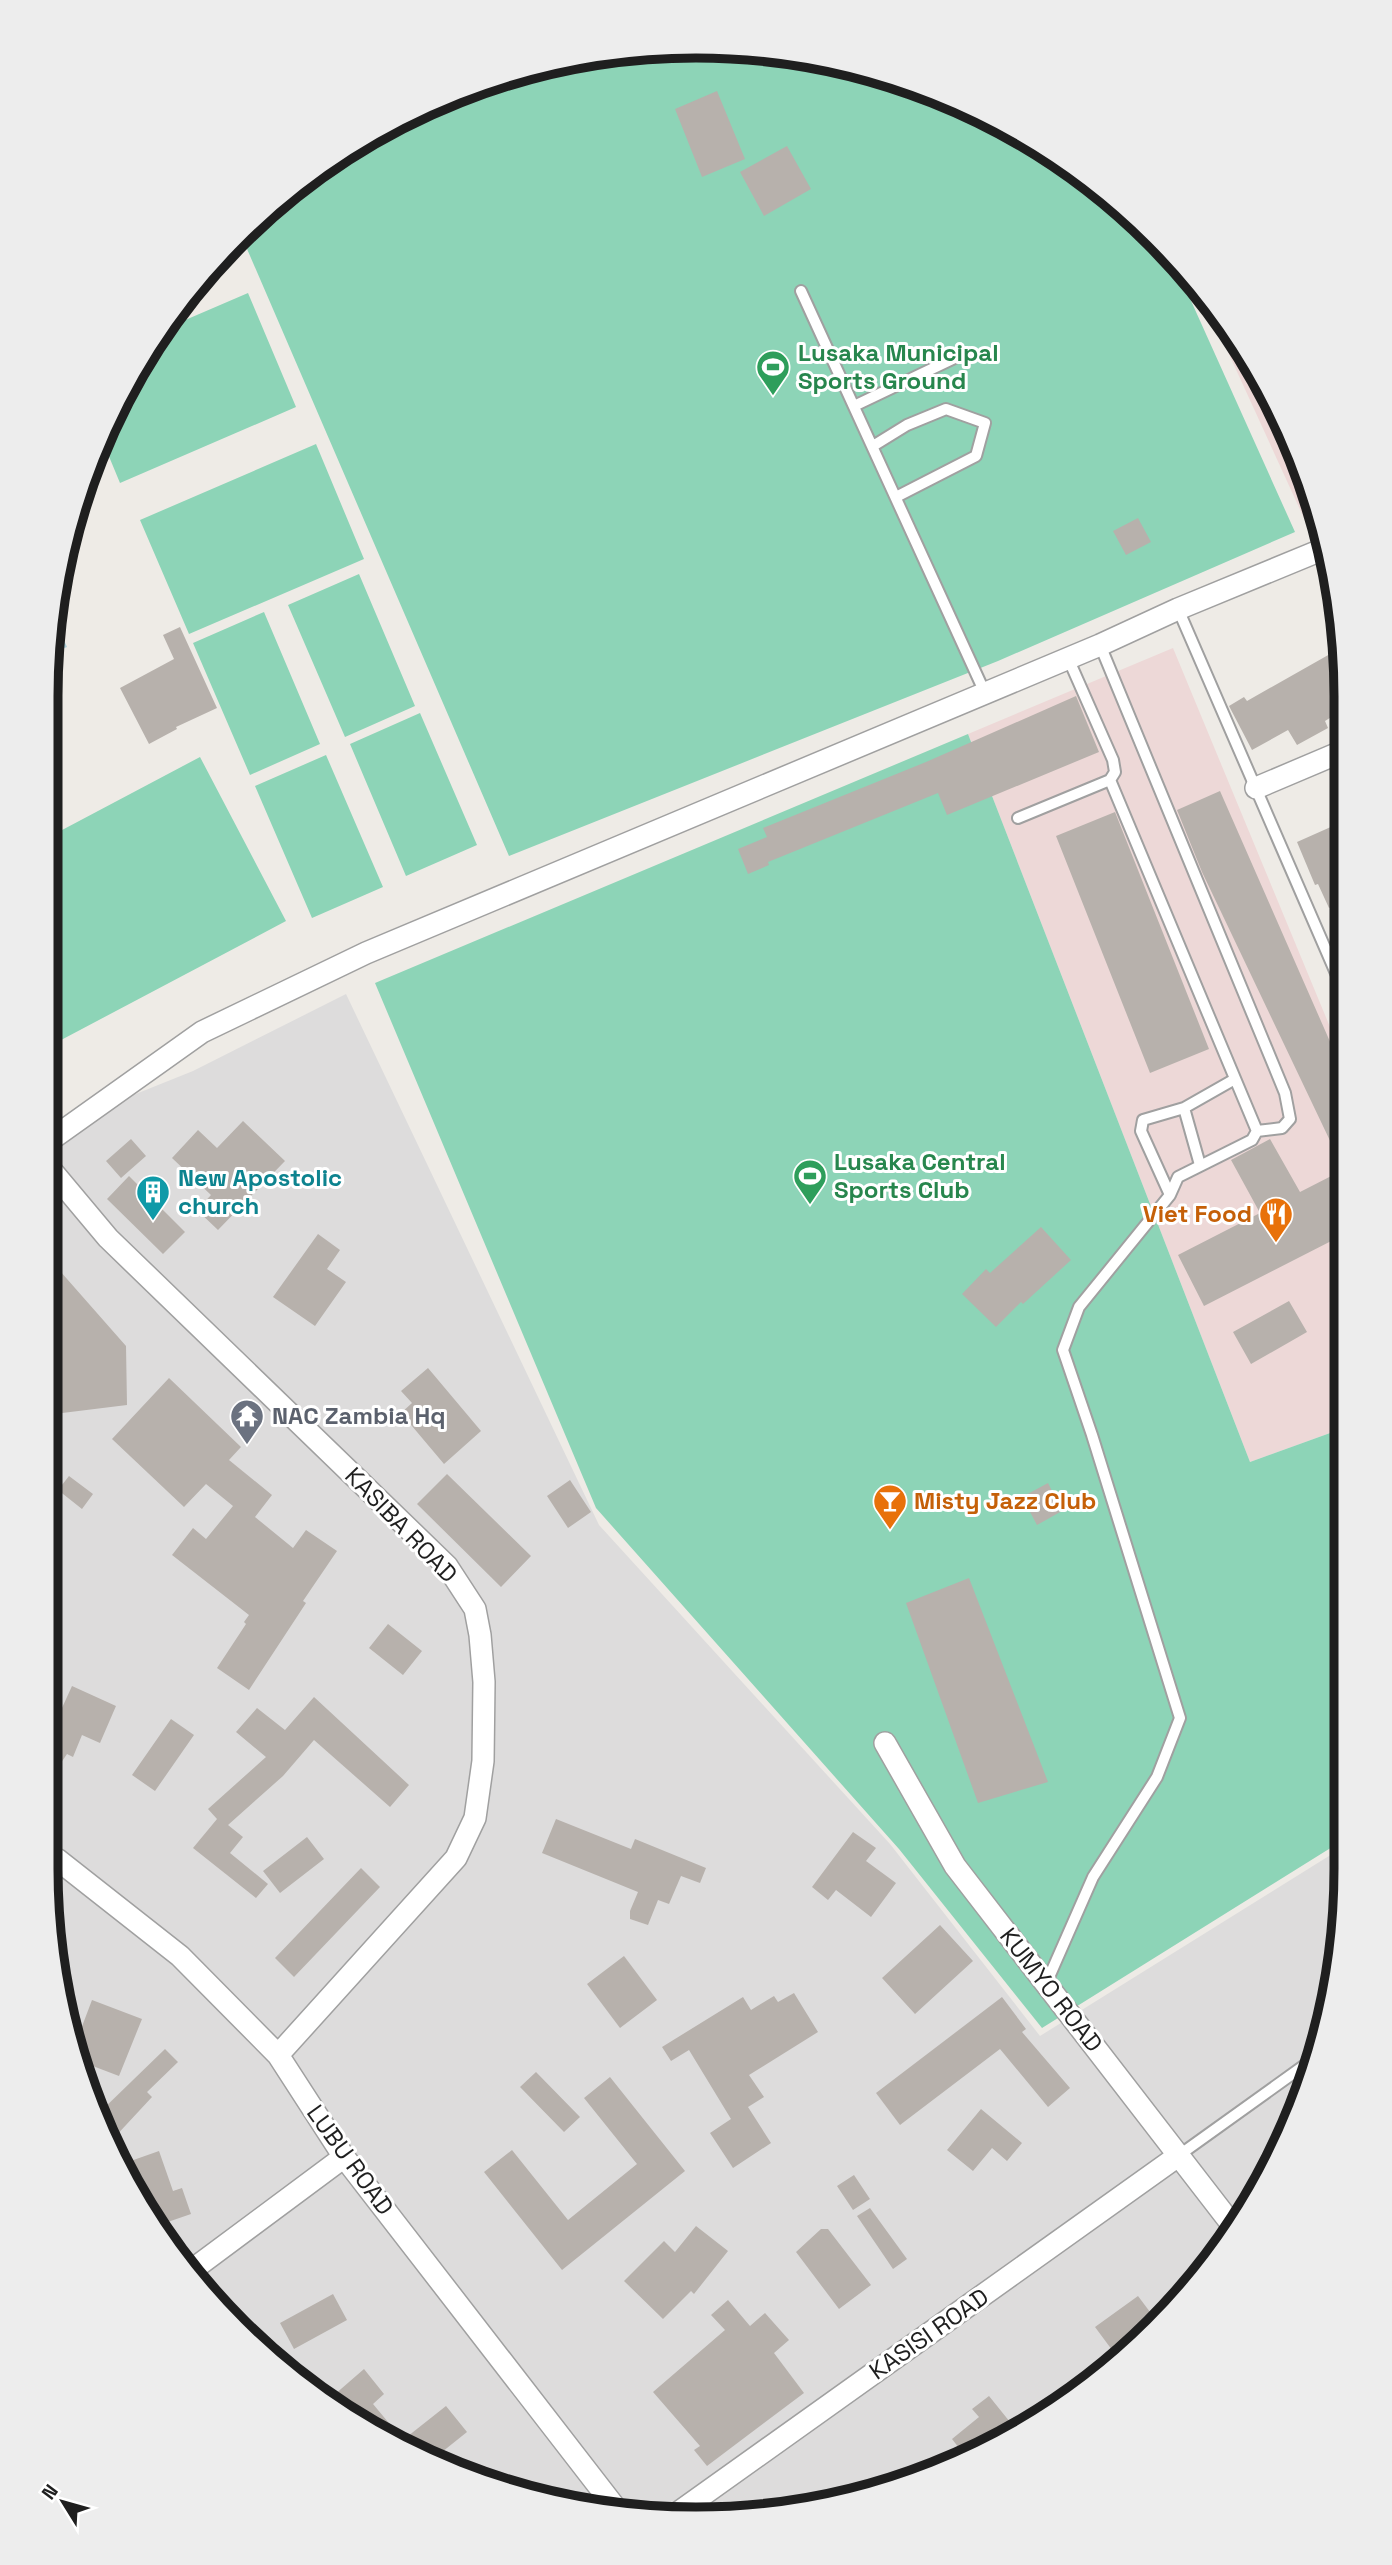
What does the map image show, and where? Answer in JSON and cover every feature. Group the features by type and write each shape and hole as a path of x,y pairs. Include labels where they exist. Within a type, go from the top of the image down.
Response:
{"street":[{"path":"58,1134 202,1032 366,953 1318,551"},
{"path":"1256,788 1334,755"},
{"name":"KASIBA ROAD","path":"58,1178 108,1238 447,1566 475,1609 484,1682 483,1761 475,1818 456,1858 278,2055"},
{"name":"KUMYO ROAD","path":"885,1743 956,1866 1229,2221"},
{"name":"LUBU ROAD","path":"58,1860 180,1956 278,2055 344,2157 611,2502"},
{"name":"KASISI ROAD","path":"685,2507 1178,2156"},
{"path":"197,2266 344,2157"}],"lane":[{"path":"801,291 985,693"},
{"path":"854,406 963,354"},
{"path":"873,446 907,425 946,409 985,423 976,456 896,497"},
{"path":"1178,609 1334,968"},
{"path":"1100,645 1284,1093 1290,1119 1282,1128 1257,1131"},
{"path":"1017,818 1110,780 1115,772 1113,760 1068,658"},
{"path":"1110,780 1257,1131"},
{"path":"1170,1195 1140,1125 1143,1120 1184,1108 1235,1079"},
{"path":"1184,1108 1200,1165"},
{"path":"1046,1984 1093,1877 1157,1777 1180,1718 1093,1435 1063,1350 1079,1307 1170,1195 1178,1177 1252,1140 1257,1131"},
{"path":"1178,2156 1302,2067"}],"shaded area":[{"path":"1216,326 1249,377 1286,452 1313,538"},
{"path":"1173,648 1334,1037 1334,1432 1250,1462 968,734"},
{"path":"346,994 599,1525 890,1844 1040,2036 1334,1853 1329,1952 1313,2034 1286,2113 1249,2188 1227,2224 1176,2290 1117,2349 1051,2400 1015,2422 940,2459 861,2486 821,2495 738,2506 696,2507 654,2506 571,2495 531,2486 452,2459 377,2422 341,2400 275,2349 245,2320 216,2290 165,2224 124,2151 92,2074 70,1994 59,1911 58,1125 193,1071"}],"green space":[{"name":"Lusaka Municipal Sports Ground","path":"654,59 738,59 779,63 861,79 940,106 978,124 1051,165 1085,190 1117,216 1176,275 1184,284 1295,532 998,661 509,856 245,245 275,216 341,165 377,143 452,106 491,92 531,79 613,63"},
{"path":"248,293 296,407 120,483 107,451 143,377 178,323"},
{"path":"316,444 364,559 189,634 140,520"},
{"path":"359,574 415,706 345,737 288,605"},
{"path":"264,612 320,744 250,775 193,643"},
{"path":"420,713 477,845 406,876 350,744"},
{"name":"Lusaka Central Sports Club","path":"968,734 1250,1462 1334,1432 1334,1846 1042,2028 899,1849 596,1508 375,983"},
{"path":"326,755 383,887 312,918 255,786"},
{"path":"200,757 286,921 58,1042 58,832"}],"water":[{"path":"61,634 67,647 59,650"}],"building":[{"path":"717,91 745,159 702,177 675,109"},
{"path":"787,146 811,189 764,216 740,172"},
{"path":"1138,518 1151,542 1126,555 1113,531"},
{"path":"180,627 217,708 176,727 177,729 149,744 120,688 174,659 163,635"},
{"path":"1330,654 1333,660 1334,715 1325,721 1328,728 1297,745 1288,730 1252,750 1229,706 1244,697 1247,701"},
{"path":"1076,696 1099,752 947,815 938,793 768,862 769,865 748,874 738,849 767,837 763,828 926,762"},
{"path":"1220,791 1334,1051 1334,1149 1202,872 1177,810"},
{"path":"1115,812 1209,1049 1150,1073 1056,836"},
{"path":"1334,826 1334,906 1329,908 1318,884 1315,885 1297,842"},
{"path":"243,1121 285,1161 218,1230 197,1210 211,1195 172,1158 198,1130 217,1148"},
{"path":"131,1139 146,1156 121,1178 106,1161"},
{"path":"1270,1139 1300,1192 1334,1175 1334,1240 1204,1306 1178,1255 1260,1213 1231,1160"},
{"name":"New Apostolic church","path":"129,1176 185,1232 163,1254 107,1199"},
{"path":"1041,1227 1071,1260 996,1327 962,1294 986,1269 990,1273"},
{"path":"318,1234 340,1250 327,1269 346,1282 315,1326 273,1297"},
{"path":"58,1272 126,1346 127,1405 58,1414"},
{"path":"1289,1301 1307,1332 1251,1364 1233,1332"},
{"path":"428,1368 481,1431 444,1464 401,1413 412,1403 401,1391"},
{"path":"169,1378 241,1447 229,1460 272,1495 255,1517 293,1548 306,1530 337,1551 249,1690 217,1668 249,1615 172,1555 193,1528 206,1539 233,1506 206,1484 184,1507 112,1439"},
{"path":"447,1474 531,1556 501,1587 417,1504"},
{"path":"69,1476 93,1494 82,1509 58,1490"},
{"path":"570,1480 591,1512 568,1528 547,1496"},
{"path":"1048,1483 1062,1511 1037,1525 1022,1497"},
{"path":"969,1578 1048,1782 978,1803 906,1603"},
{"path":"388,1624 422,1651 403,1675 369,1648"},
{"path":"72,1686 116,1706 100,1743 82,1735 73,1757 67,1754 58,1767 58,1717"},
{"path":"314,1697 409,1785 390,1807 314,1740 283,1776 228,1825 243,1837 230,1853 268,1884 256,1898 193,1848 217,1819 208,1809 266,1757 236,1732 257,1708 285,1730"},
{"path":"171,1719 194,1735 155,1791 132,1775"},
{"path":"556,1819 631,1849 635,1839 706,1868 700,1883 681,1876 669,1904 658,1900 648,1925 630,1919 630,1911 638,1892 542,1853"},
{"path":"853,1832 876,1848 866,1861 896,1883 871,1917 836,1890 828,1900 812,1887"},
{"path":"307,1837 324,1859 280,1893 263,1871"},
{"path":"361,1868 380,1887 294,1977 275,1958"},
{"path":"940,1925 973,1961 915,2014 882,1978"},
{"path":"624,1956 657,2000 620,2028 587,1984"},
{"path":"794,1993 818,2032 749,2075 764,2097 748,2107 771,2143 733,2168 710,2133 731,2119 689,2050 671,2061 662,2047 743,1997 751,2010 774,1996 778,2002"},
{"path":"1002,1997 1026,2029 1022,2032 1070,2088 1048,2107 1000,2049 900,2125 876,2093"},
{"path":"92,2000 142,2019 119,2076 89,2065 79,2034"},
{"path":"165,2049 178,2062 147,2092 152,2097 117,2135 104,2108"},
{"path":"536,2072 580,2117 564,2132 520,2087"},
{"path":"610,2077 685,2171 562,2270 484,2172 512,2150 568,2220 637,2164 584,2098"},
{"path":"981,2109 1022,2143 1007,2161 992,2148 973,2171 947,2150"},
{"path":"159,2151 173,2191 182,2188 191,2214 164,2223 129,2161"},
{"path":"854,2175 870,2199 853,2210 837,2186"},
{"path":"870,2208 907,2259 893,2269 857,2216"},
{"path":"696,2226 728,2251 694,2294 691,2291 663,2319 624,2281 664,2241 675,2252"},
{"path":"821,2229 828,2229 871,2285 839,2309 796,2252"},
{"path":"333,2294 347,2320 294,2349 280,2323"},
{"path":"1138,2296 1152,2315 1113,2352 1095,2327"},
{"path":"728,2300 750,2326 765,2313 789,2340 774,2353 804,2393 707,2466 694,2450 700,2446 653,2392 725,2330 711,2315"},
{"path":"364,2369 384,2394 373,2404 396,2432 377,2422 334,2395"},
{"path":"989,2396 1011,2424 960,2449 952,2439 979,2417 972,2409"},
{"path":"446,2406 467,2432 440,2453 407,2437"}],"place":[{"name":"Lusaka Municipal Sports Ground","path":"773,397"},
{"name":"Lusaka Central Sports Club","path":"810,1206"},
{"name":"New Apostolic church","path":"153,1222"},
{"name":"Viet Food","path":"1276,1244"},
{"name":"NAC Zambia Hq","path":"247,1446"},
{"name":"Misty Jazz Club","path":"890,1531"}]}
